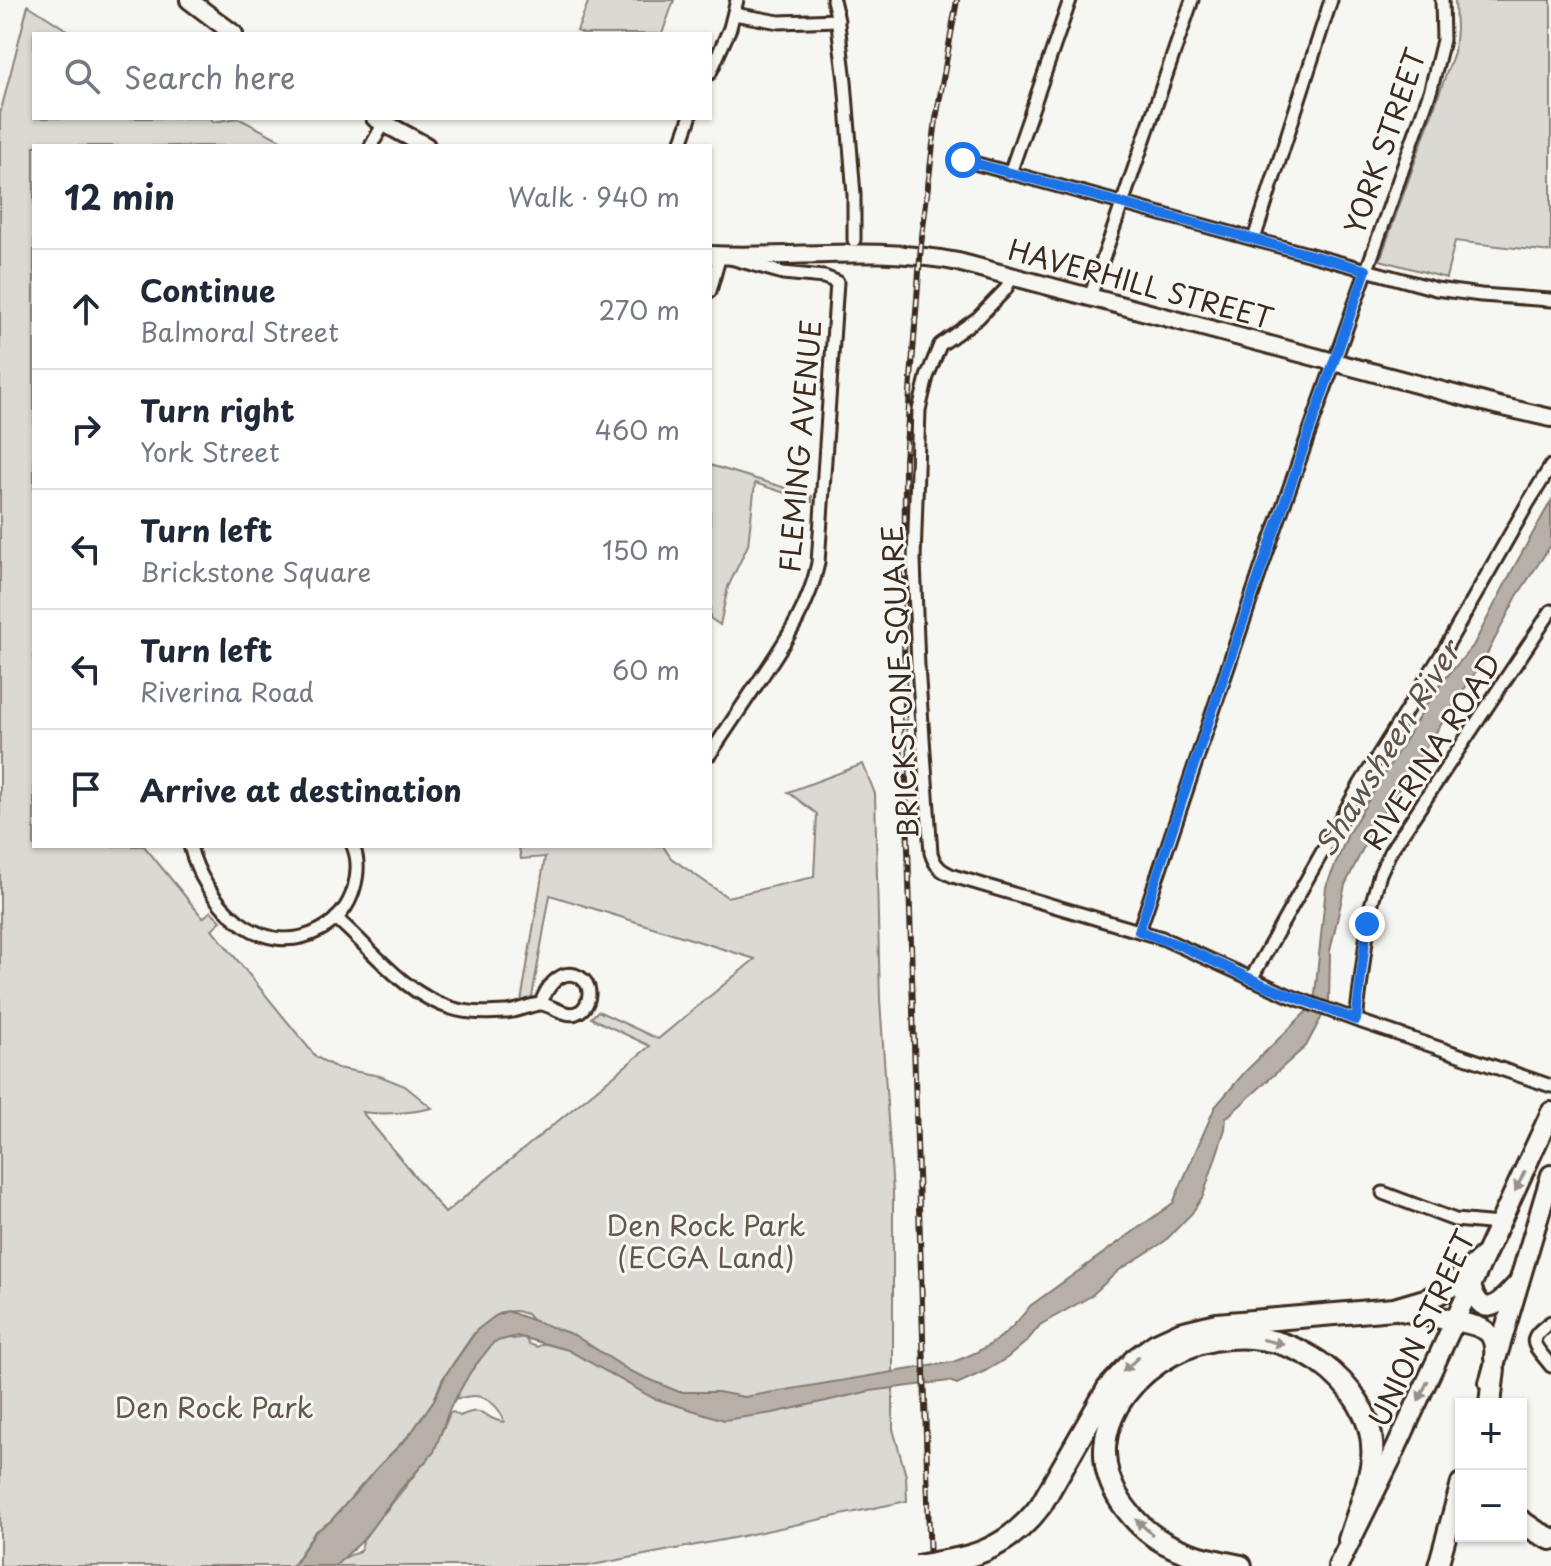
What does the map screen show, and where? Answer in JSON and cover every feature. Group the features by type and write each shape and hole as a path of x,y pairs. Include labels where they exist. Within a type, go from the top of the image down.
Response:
{"highway":[{"path":"917,1566 979,1553 1014,1534 1041,1505 1108,1388 1135,1359 1156,1344 1180,1333 1217,1324 1394,1309 1446,1290 1483,1257"},
{"path":"1394,1309 1456,1321"},
{"path":"1241,1566 1181,1551 1146,1531 1120,1501 1106,1463 1108,1429 1127,1392 1140,1377 1167,1357 1201,1342 1238,1337 1263,1339 1296,1348 1325,1366 1357,1399 1365,1416 1373,1450 1369,1477 1349,1540"},
{"path":"1491,1398 1494,1369"},
{"path":"1527,1525 1551,1539"}],"main road":[{"path":"189,0 231,32"},
{"path":"379,120 422,144"},
{"name":"HAVERHILL STREET","path":"715,255 882,252 945,259 1551,418"},
{"name":"UNION STREET","path":"1338,1566 1456,1321 1551,1112"},
{"path":"1485,1398 1551,1175"},
{"path":"1471,1286 1476,1300 1490,1306 1501,1301 1521,1280"},
{"path":"1456,1321 1475,1325 1491,1334 1495,1348 1494,1369"},
{"path":"1438,1566 1455,1505"}],"street":[{"path":"712,69 723,46 737,0"},
{"path":"833,0 838,20 854,195 854,240"},
{"path":"1010,173 1070,0"},
{"path":"1090,297 1192,0"},
{"path":"1254,239 1331,0"},
{"name":"YORK STREET","path":"1139,931 1263,563 1437,71 1443,40 1442,0"},
{"path":"734,14 779,22 838,20"},
{"path":"372,144 379,120"},
{"path":"681,144 689,120"},
{"path":"963,160 1436,289 1551,300"},
{"path":"712,277 715,255"},
{"name":"FLEMING AVENUE","path":"712,751 782,647 802,614 813,585 818,563 837,282 824,277 783,273 715,255"},
{"name":"BRICKSTONE SQUARE","path":"1013,275 1004,291 978,318 940,345 927,377 919,410 914,560 918,666 931,853 937,866 953,876 1172,942 1290,996 1551,1086"},
{"path":"1251,979 1361,783 1443,652 1551,466"},
{"name":"RIVERINA ROAD","path":"1356,1020 1370,909 1390,852 1551,611"},
{"path":"191,848 205,884 237,920 257,934 287,939 304,938 325,928 344,911 353,894 358,874 354,848"},
{"path":"336,918 406,984 433,1001 467,1012 491,1013 513,1012 541,1004"},
{"path":"1383,1193 1455,1220 1499,1224"},
{"path":"1551,1322 1536,1333 1534,1339 1551,1366"}],"green space":[{"path":"589,0 674,0 663,32 577,31"},
{"path":"1455,0 1551,0 1551,252 1455,241 1446,278 1380,260 1454,52"},
{"path":"28,5 70,32 32,32 32,120 242,120 288,144 32,144 32,848 146,848 203,918 211,911 221,921 212,929 316,1057 337,1068 380,1076 405,1086 432,1108 397,1113 362,1112 445,1213 650,1046 591,1018 598,1011 658,1039 755,959 550,895 532,997 521,1002 545,857 521,859 519,848 664,848 671,858 727,897 814,877 817,814 788,792 863,764 875,794 880,1000 893,1193 893,1429 906,1476 907,1501 587,1566 334,1566 360,1550 364,1533 386,1511 422,1464 438,1440 450,1413 460,1416 481,1412 504,1422 498,1409 485,1399 472,1396 455,1398 457,1390 490,1341 524,1337 529,1344 537,1347 550,1341 527,1314 502,1312 475,1332 412,1432 331,1521 315,1532 292,1566 0,1566 0,114"},
{"path":"712,466 812,496 812,502 755,483 748,545 728,587 720,625 712,619"}],"shaded area":[{"name":"Shawsheen River","path":"1551,501 1551,545 1517,596 1486,656 1373,828 1345,885 1330,951 1329,1003 1306,1046 1226,1118 1203,1196 1192,1213 1165,1241 1118,1271 1091,1296 1040,1325 1007,1358 957,1384 949,1381 870,1391 773,1413 724,1420 653,1398 568,1350 517,1336 494,1342 471,1371 450,1408 434,1452 362,1541 335,1566 293,1566 315,1532 331,1521 409,1436 477,1330 507,1311 574,1335 630,1371 679,1392 718,1392 744,1397 953,1362 966,1357 996,1340 1030,1306 1173,1203 1215,1107 1245,1072 1314,1004 1326,887 1348,834 1434,692 1473,646"}],"railway":[{"path":"930,1566 904,716 905,460 921,245 936,119 957,0"}],"route":[{"path":"963,160 1366,270 1139,931 1181,946 1266,986 1356,1020 1367,924"}],"park label":[{"name":"Den Rock Park (ECGA Land)","path":"706,1240"},
{"name":"Den Rock Park","path":"214,1406"}]}
